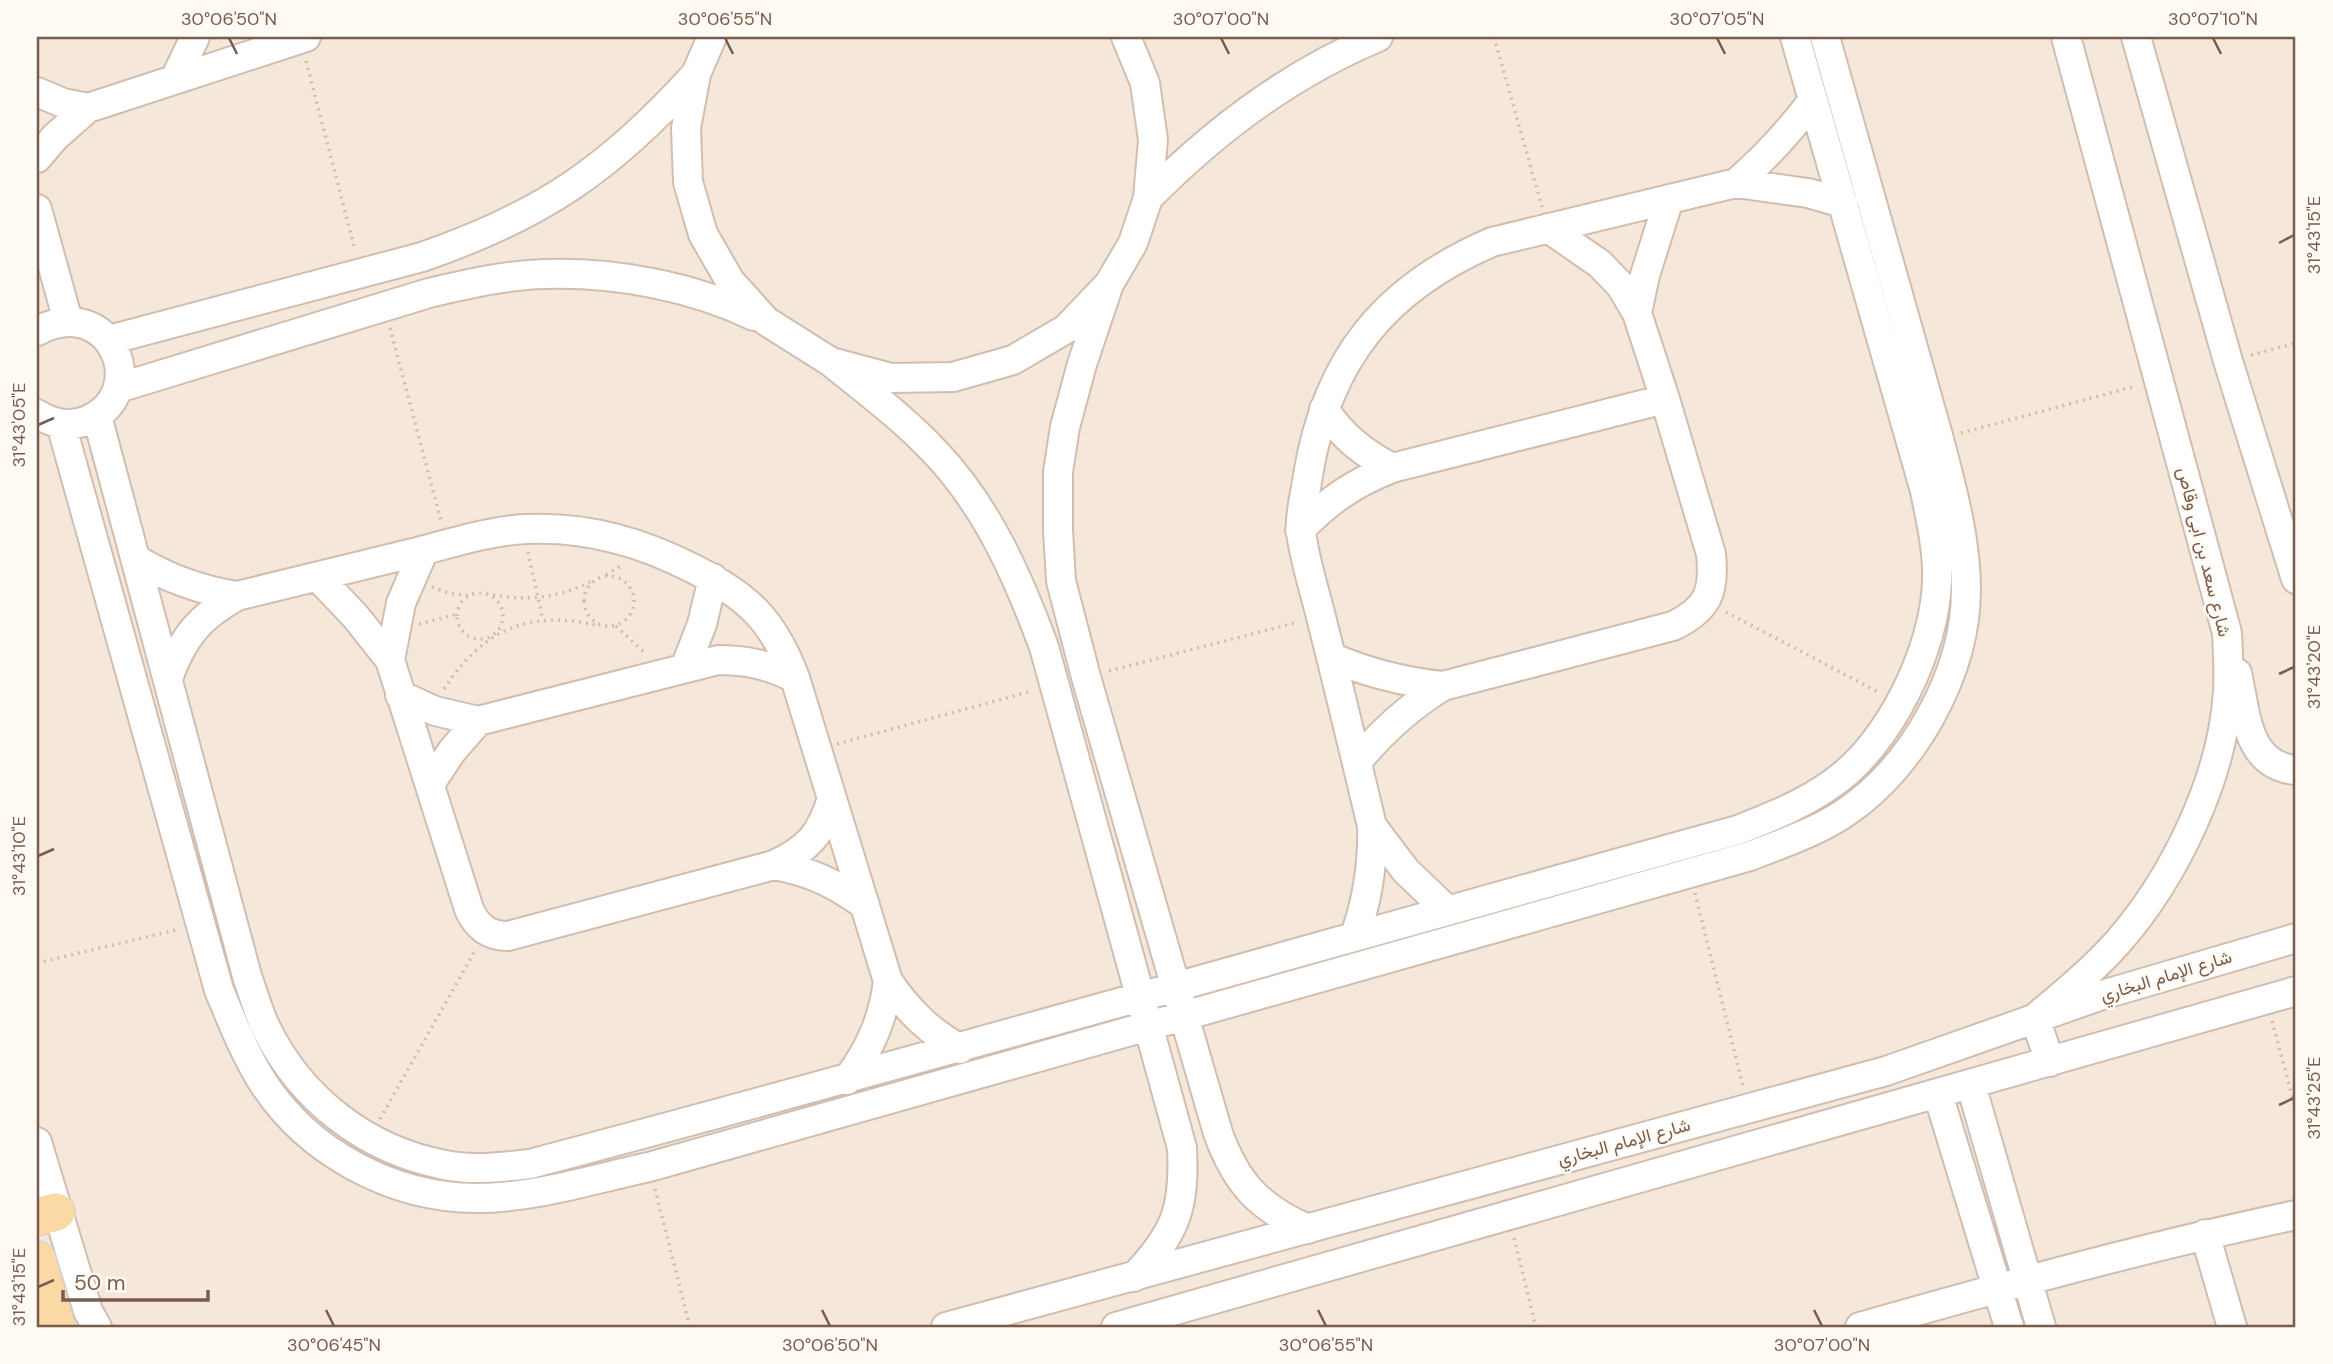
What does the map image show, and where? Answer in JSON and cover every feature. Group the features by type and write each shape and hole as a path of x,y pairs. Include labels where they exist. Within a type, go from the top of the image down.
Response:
{"main road":[{"path":"37,1260 56,1327"}],"street":[{"path":"175,79 195,37"},
{"path":"712,37 696,75 686,128 688,182 703,234 730,281 766,321"},
{"path":"1126,37 1145,83 1153,140 1148,198 1133,243 1109,284 1082,364 1065,427 1058,471 1061,581 1086,677 1227,1159 1241,1182 1260,1202 1283,1218 1308,1229"},
{"path":"1148,198 1211,138 1245,111 1319,64 1378,37"},
{"path":"97,416 247,976 265,1026 291,1071 326,1109 368,1139 407,1156 447,1166 489,1169 530,1164 960,1049 1355,935 1738,830 1779,814 1836,782 1870,750 1921,663 1931,627 1937,581 1935,543 1925,491 1795,37"},
{"path":"49,419 202,923 219,990 241,1045 263,1083 289,1116 320,1144 355,1167 393,1184 434,1195 476,1198 518,1195 649,1167 1750,856 1804,835 1846,812 1878,786 1925,727 1945,687 1962,632 1966,592 1964,554 1956,503 1939,439 1825,37"},
{"name":"شارع سعد بن ابى وقاص","path":"2035,1018 2078,982 2118,943 2152,899 2180,852 2202,801 2218,748 2228,693 2227,633 2066,37"},
{"path":"2136,37 2228,361 2296,579"},
{"path":"37,158 55,137 88,108 175,79 266,42 303,38"},
{"path":"108,340 361,274 467,242 552,200 592,173 629,143 696,75"},
{"path":"37,92 63,103 88,108"},
{"path":"1736,183 1790,130 1813,100"},
{"path":"1355,935 1365,909 1370,882 1372,826 1300,530 1313,444 1324,409 1355,347 1377,319 1402,295 1460,256 1492,242 1736,183 1808,193 1843,204"},
{"path":"1636,313 1669,199"},
{"path":"37,209 68,321"},
{"path":"1357,762 1395,719 1443,686 1673,626 1691,617 1705,602 1714,578 1711,554 1665,399 1636,313 1621,286 1600,264 1548,228"},
{"path":"118,388 384,306 481,281 544,274 583,275 629,280 722,301 766,321 831,362 895,413 937,454 975,502 1002,545 1025,594 1055,685 1182,1148 1184,1185 1176,1220 1158,1252 1133,1278"},
{"path":"831,362 891,378 953,377 1001,364 1013,360 1066,328 1109,284"},
{"path":"37,331 51,323 83,323 108,340 117,355 120,372 118,388 106,408 97,416 74,425 49,419"},
{"path":"1300,530 1342,492 1366,478 1392,468 1665,399"},
{"path":"1324,409 1337,428 1353,444 1392,468"},
{"path":"168,678 177,652 193,628 213,610 237,596 318,576 428,556 524,529 574,531 614,538 656,551 713,578 742,597 765,620 784,647 888,981 919,1021 960,1049"},
{"path":"390,660 401,603 428,556"},
{"path":"136,559 184,584 237,596"},
{"path":"318,576 356,617 390,660 469,909 474,921 486,932 496,936 508,936 774,865 795,855 812,840 825,821 832,798"},
{"path":"672,670 702,624 713,578"},
{"path":"2227,633 2258,751 2269,762 2284,769 2296,770"},
{"path":"1331,657 1405,682 1443,686"},
{"path":"400,695 435,711 478,721 718,660 744,660 772,667 795,678"},
{"path":"430,784 452,751 478,721"},
{"path":"1372,826 1406,871 1447,910"},
{"path":"774,865 801,870 824,880 865,905"},
{"name":"شارع الإمام البخاري","path":"946,1327 1886,1071 2102,995 2296,938"},
{"path":"847,1080 876,1034 888,981"},
{"path":"1123,1326 2296,991"},
{"path":"2035,1018 2050,1062"},
{"path":"1971,1085 2041,1327"},
{"path":"1938,1094 2009,1327"},
{"path":"37,1142 47,1214 93,1319"},
{"path":"1860,1327 2028,1279 2205,1234 2296,1215"},
{"path":"2205,1234 2232,1327"}],"path":[{"path":"1494,37 1548,228"},
{"path":"303,38 361,274"},
{"path":"384,306 428,556 430,586 449,593 470,596 487,594 521,599 567,592 595,579 612,576 620,578 632,591 634,599 630,616 616,626 600,626 572,620 543,620 490,638 474,638 461,629 457,614 464,600 470,596"},
{"path":"2228,361 2296,342"},
{"path":"1939,439 2159,380"},
{"path":"524,529 543,620"},
{"path":"595,579 585,595 584,604 587,613 600,626"},
{"path":"435,711 456,670 496,633 503,619 500,604 487,594"},
{"path":"1705,602 1899,703"},
{"path":"394,631 457,614"},
{"path":"1086,677 1321,616"},
{"path":"616,626 640,648 672,670"},
{"path":"817,750 1055,685"},
{"path":"1691,874 1748,1108"},
{"path":"37,963 202,923"},
{"path":"368,1139 486,932"},
{"path":"2266,999 2296,1111"},
{"path":"649,1167 690,1327"},
{"path":"1508,1216 1536,1327"}],"shaded area":[{"path":"37,37 2296,37 2296,1327 37,1327"}]}
